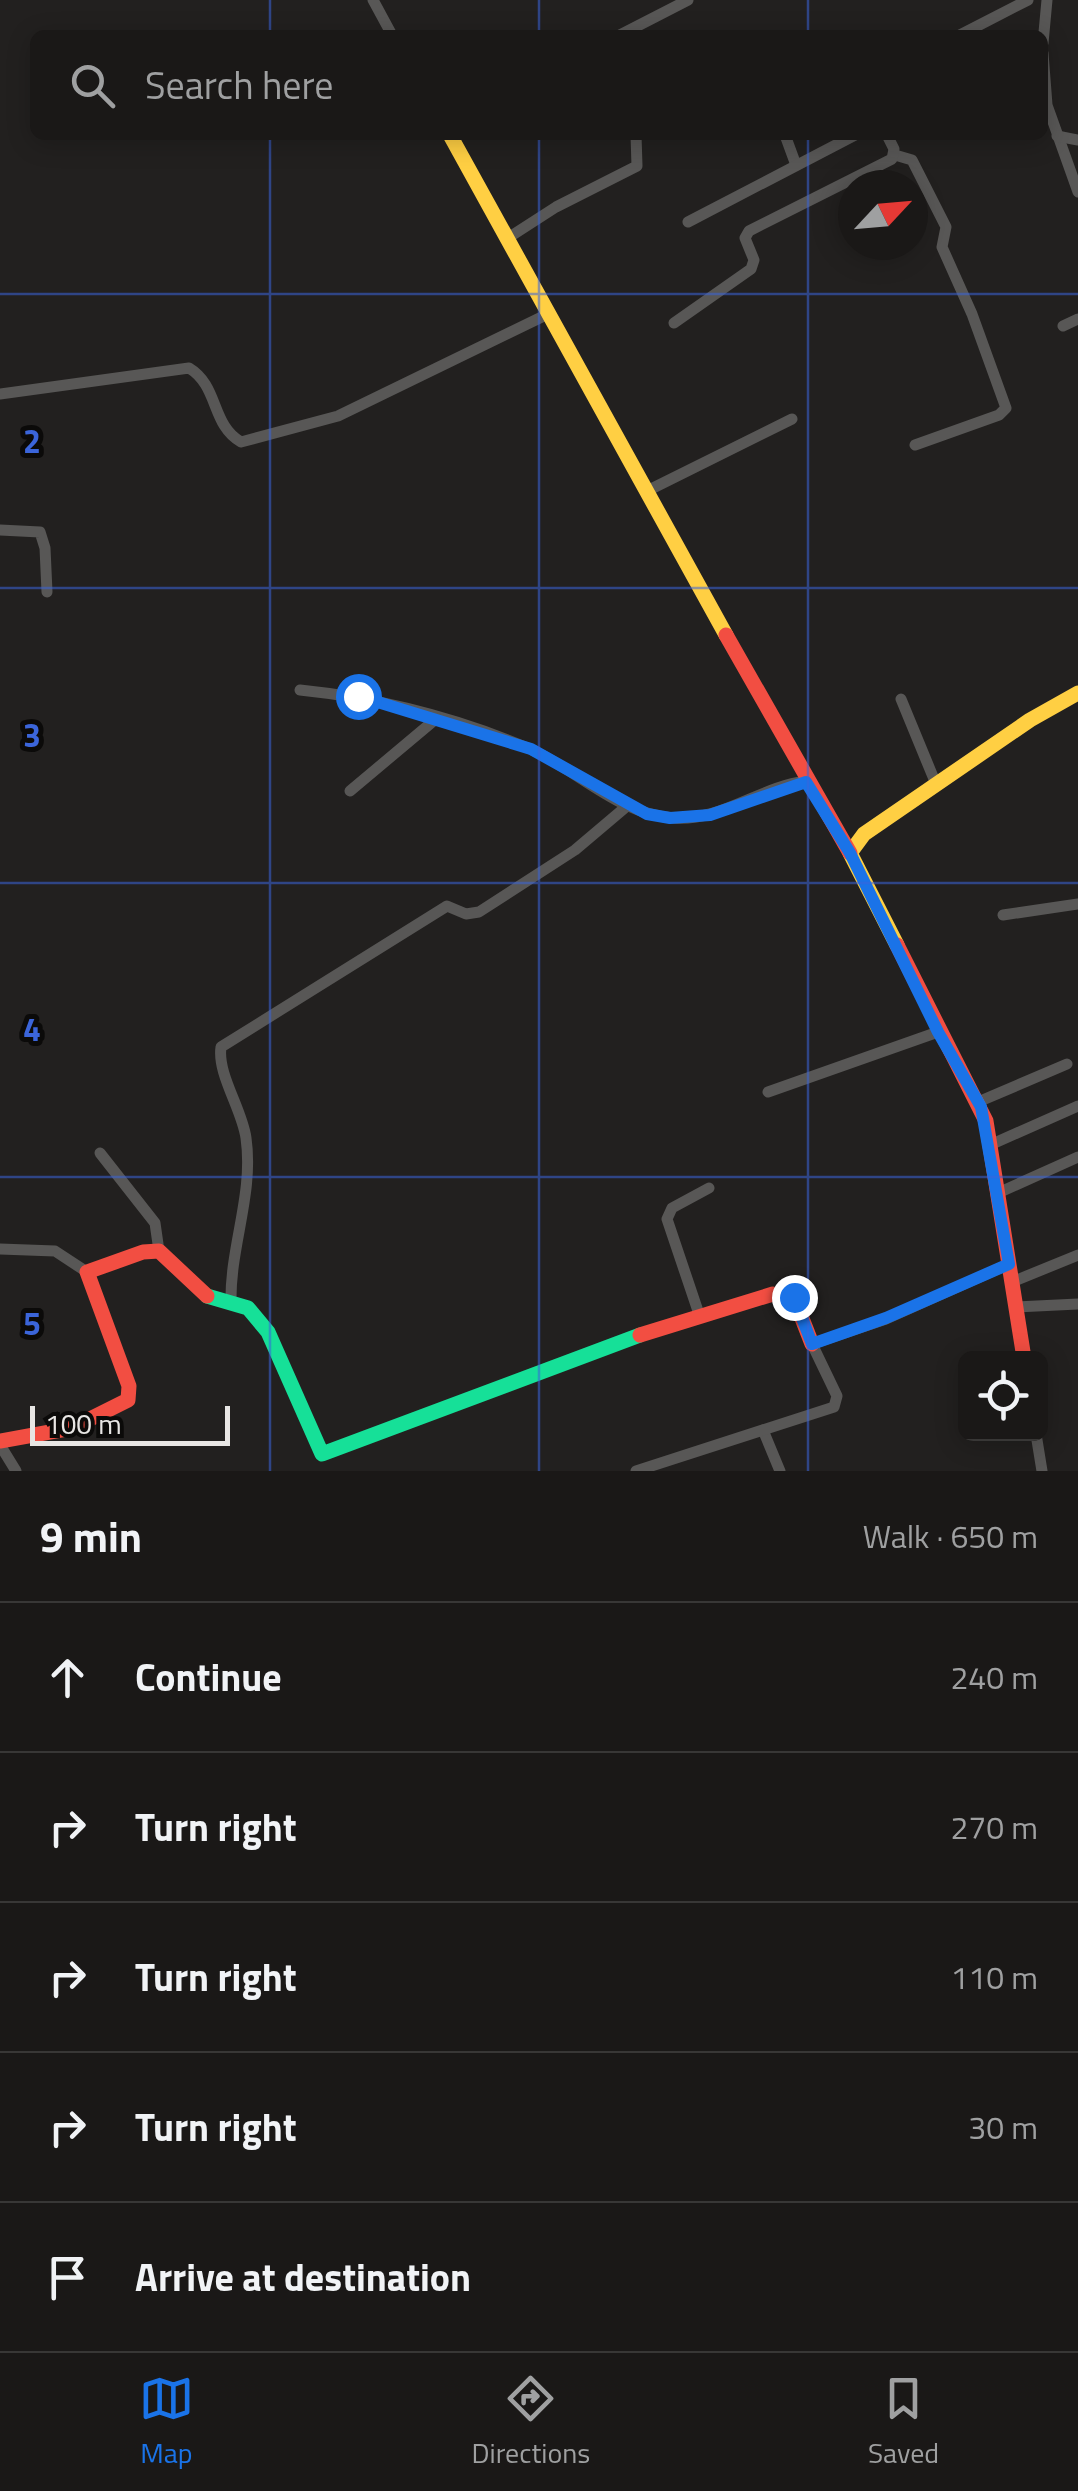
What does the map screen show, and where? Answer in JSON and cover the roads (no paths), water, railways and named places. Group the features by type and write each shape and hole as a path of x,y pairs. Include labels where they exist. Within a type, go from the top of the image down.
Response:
{"street":[{"path":"373,0 389,30"},
{"path":"630,30 688,0"},
{"path":"970,30 1028,0"},
{"path":"1044,30 1047,0"},
{"path":"1048,108 1078,192"},
{"path":"1058,136 1078,140"},
{"path":"453,140 806,782 850,853 938,1032 978,1102 990,1145 1023,1351"},
{"path":"508,238 556,207 637,166 636,140"},
{"path":"787,140 796,165"},
{"path":"688,222 845,140"},
{"path":"889,140 895,155"},
{"path":"674,323 751,268 754,260 744,238 749,231 895,155 912,160 946,227 942,247 972,314 1006,408 999,415 915,445"},
{"path":"0,395 188,368 201,376 212,392 226,432 241,442 338,416 550,313"},
{"path":"1063,326 1078,319"},
{"path":"648,490 792,419"},
{"path":"0,530 40,532 45,548 47,592"},
{"path":"300,690 383,701 531,749 647,814 690,818 728,810 806,782"},
{"path":"850,853 864,834 1078,693"},
{"path":"900,699 936,784"},
{"path":"350,791 437,718"},
{"path":"226,1301 246,1188 246,1140 222,1048 446,906 466,914 479,912 576,850 627,806"},
{"path":"1004,915 1078,904"},
{"path":"768,1092 938,1032"},
{"path":"978,1102 1066,1064"},
{"path":"990,1145 1078,1106"},
{"path":"100,1153 154,1223 159,1251 195,1290 248,1308 262,1322 322,1454 699,1314 773,1294 789,1294 796,1300 837,1396 837,1405 636,1471"},
{"path":"998,1193 1078,1157"},
{"path":"699,1314 668,1215 709,1188"},
{"path":"0,1249 55,1252 88,1272 129,1386 128,1400 72,1428 0,1443 16,1471"},
{"path":"88,1272 143,1252 159,1251"},
{"path":"1012,1282 1078,1255"},
{"path":"812,1344 886,1318 1009,1264"},
{"path":"1016,1307 1078,1304"},
{"path":"762,1430 780,1471"},
{"path":"1037,1441 1042,1471"}]}
